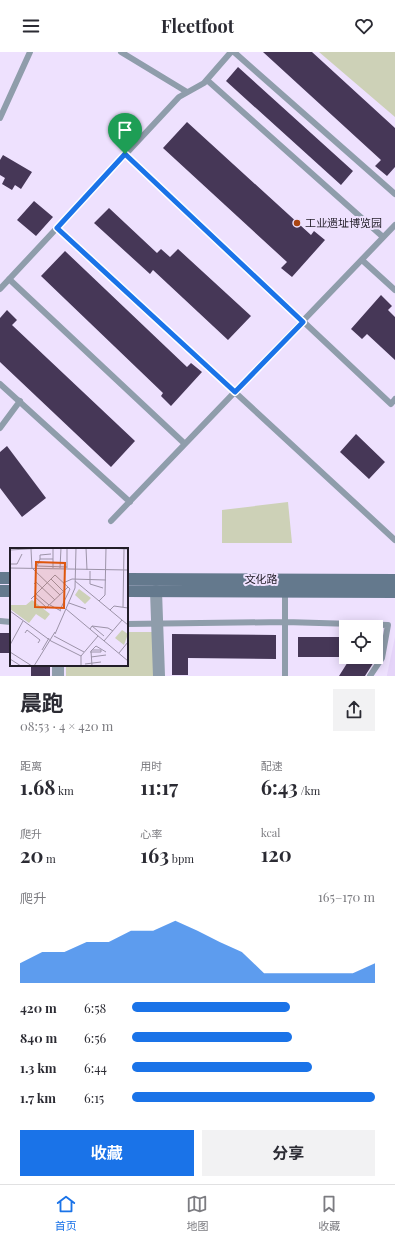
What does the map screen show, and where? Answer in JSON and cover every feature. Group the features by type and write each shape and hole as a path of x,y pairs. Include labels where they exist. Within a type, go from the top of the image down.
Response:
{"main road":[{"name":"文化路","path":"128,579 395,580"},
{"name":"文化路","path":"128,591 395,592"}],"street":[{"path":"156,591 159,676"}],"lane":[{"path":"0,118 30,52"},
{"path":"121,52 187,92"},
{"path":"0,289 179,97 208,80 232,52 395,194"},
{"path":"208,80 383,237"},
{"path":"125,154 391,404 395,399"},
{"path":"111,522 395,225"},
{"path":"57,228 395,540"},
{"path":"362,260 395,290"},
{"path":"9,279 185,444"},
{"path":"0,384 130,502"},
{"path":"0,428 20,401"},
{"path":"285,592 285,676"},
{"path":"0,621 10,622"},
{"path":"128,624 158,625 285,622 388,625 382,658 370,676"}],"shaded area":[{"path":"395,637 395,676 387,676 387,675"}],"green space":[{"path":"319,52 395,52 395,117"},
{"path":"288,502 292,543 222,543 222,510"},
{"path":"128,632 154,632 154,676 66,676 66,666 128,666"}],"building":[{"path":"263,52 312,52 395,128 395,167 387,176 375,166 381,160"},
{"path":"238,67 353,171 341,185 226,81"},
{"path":"187,122 311,235 314,231 325,240 292,277 281,268 287,262 163,148"},
{"path":"3,155 32,172 21,189 15,185 12,190 2,184 5,178 0,175 0,160"},
{"path":"34,201 53,217 36,236 17,220"},
{"path":"109,208 157,253 161,249 170,257 178,249 251,316 228,340 153,270 150,274 94,223"},
{"path":"65,251 187,367 191,363 202,372 171,406 161,396 163,393 41,276"},
{"path":"381,295 392,306 388,310 395,317 395,360 367,334 362,339 351,329"},
{"path":"7,310 17,320 12,325 135,441 111,467 0,362 0,318"},
{"path":"356,434 385,462 369,479 340,452"},
{"path":"7,446 46,498 22,517 0,488 0,452"},
{"path":"0,633 10,633 10,653 0,653"},
{"path":"172,634 276,635 276,659 188,658 188,675 172,675"},
{"path":"298,637 339,637 339,657 298,657"},
{"path":"347,664 373,664 365,676 339,676"},
{"path":"31,666 50,666 50,676 31,676"}],"place":[{"name":"工业遗址博览园","path":"297,223"}],"route":[{"path":"125,154 303,322 235,392 57,228 125,154"}]}
